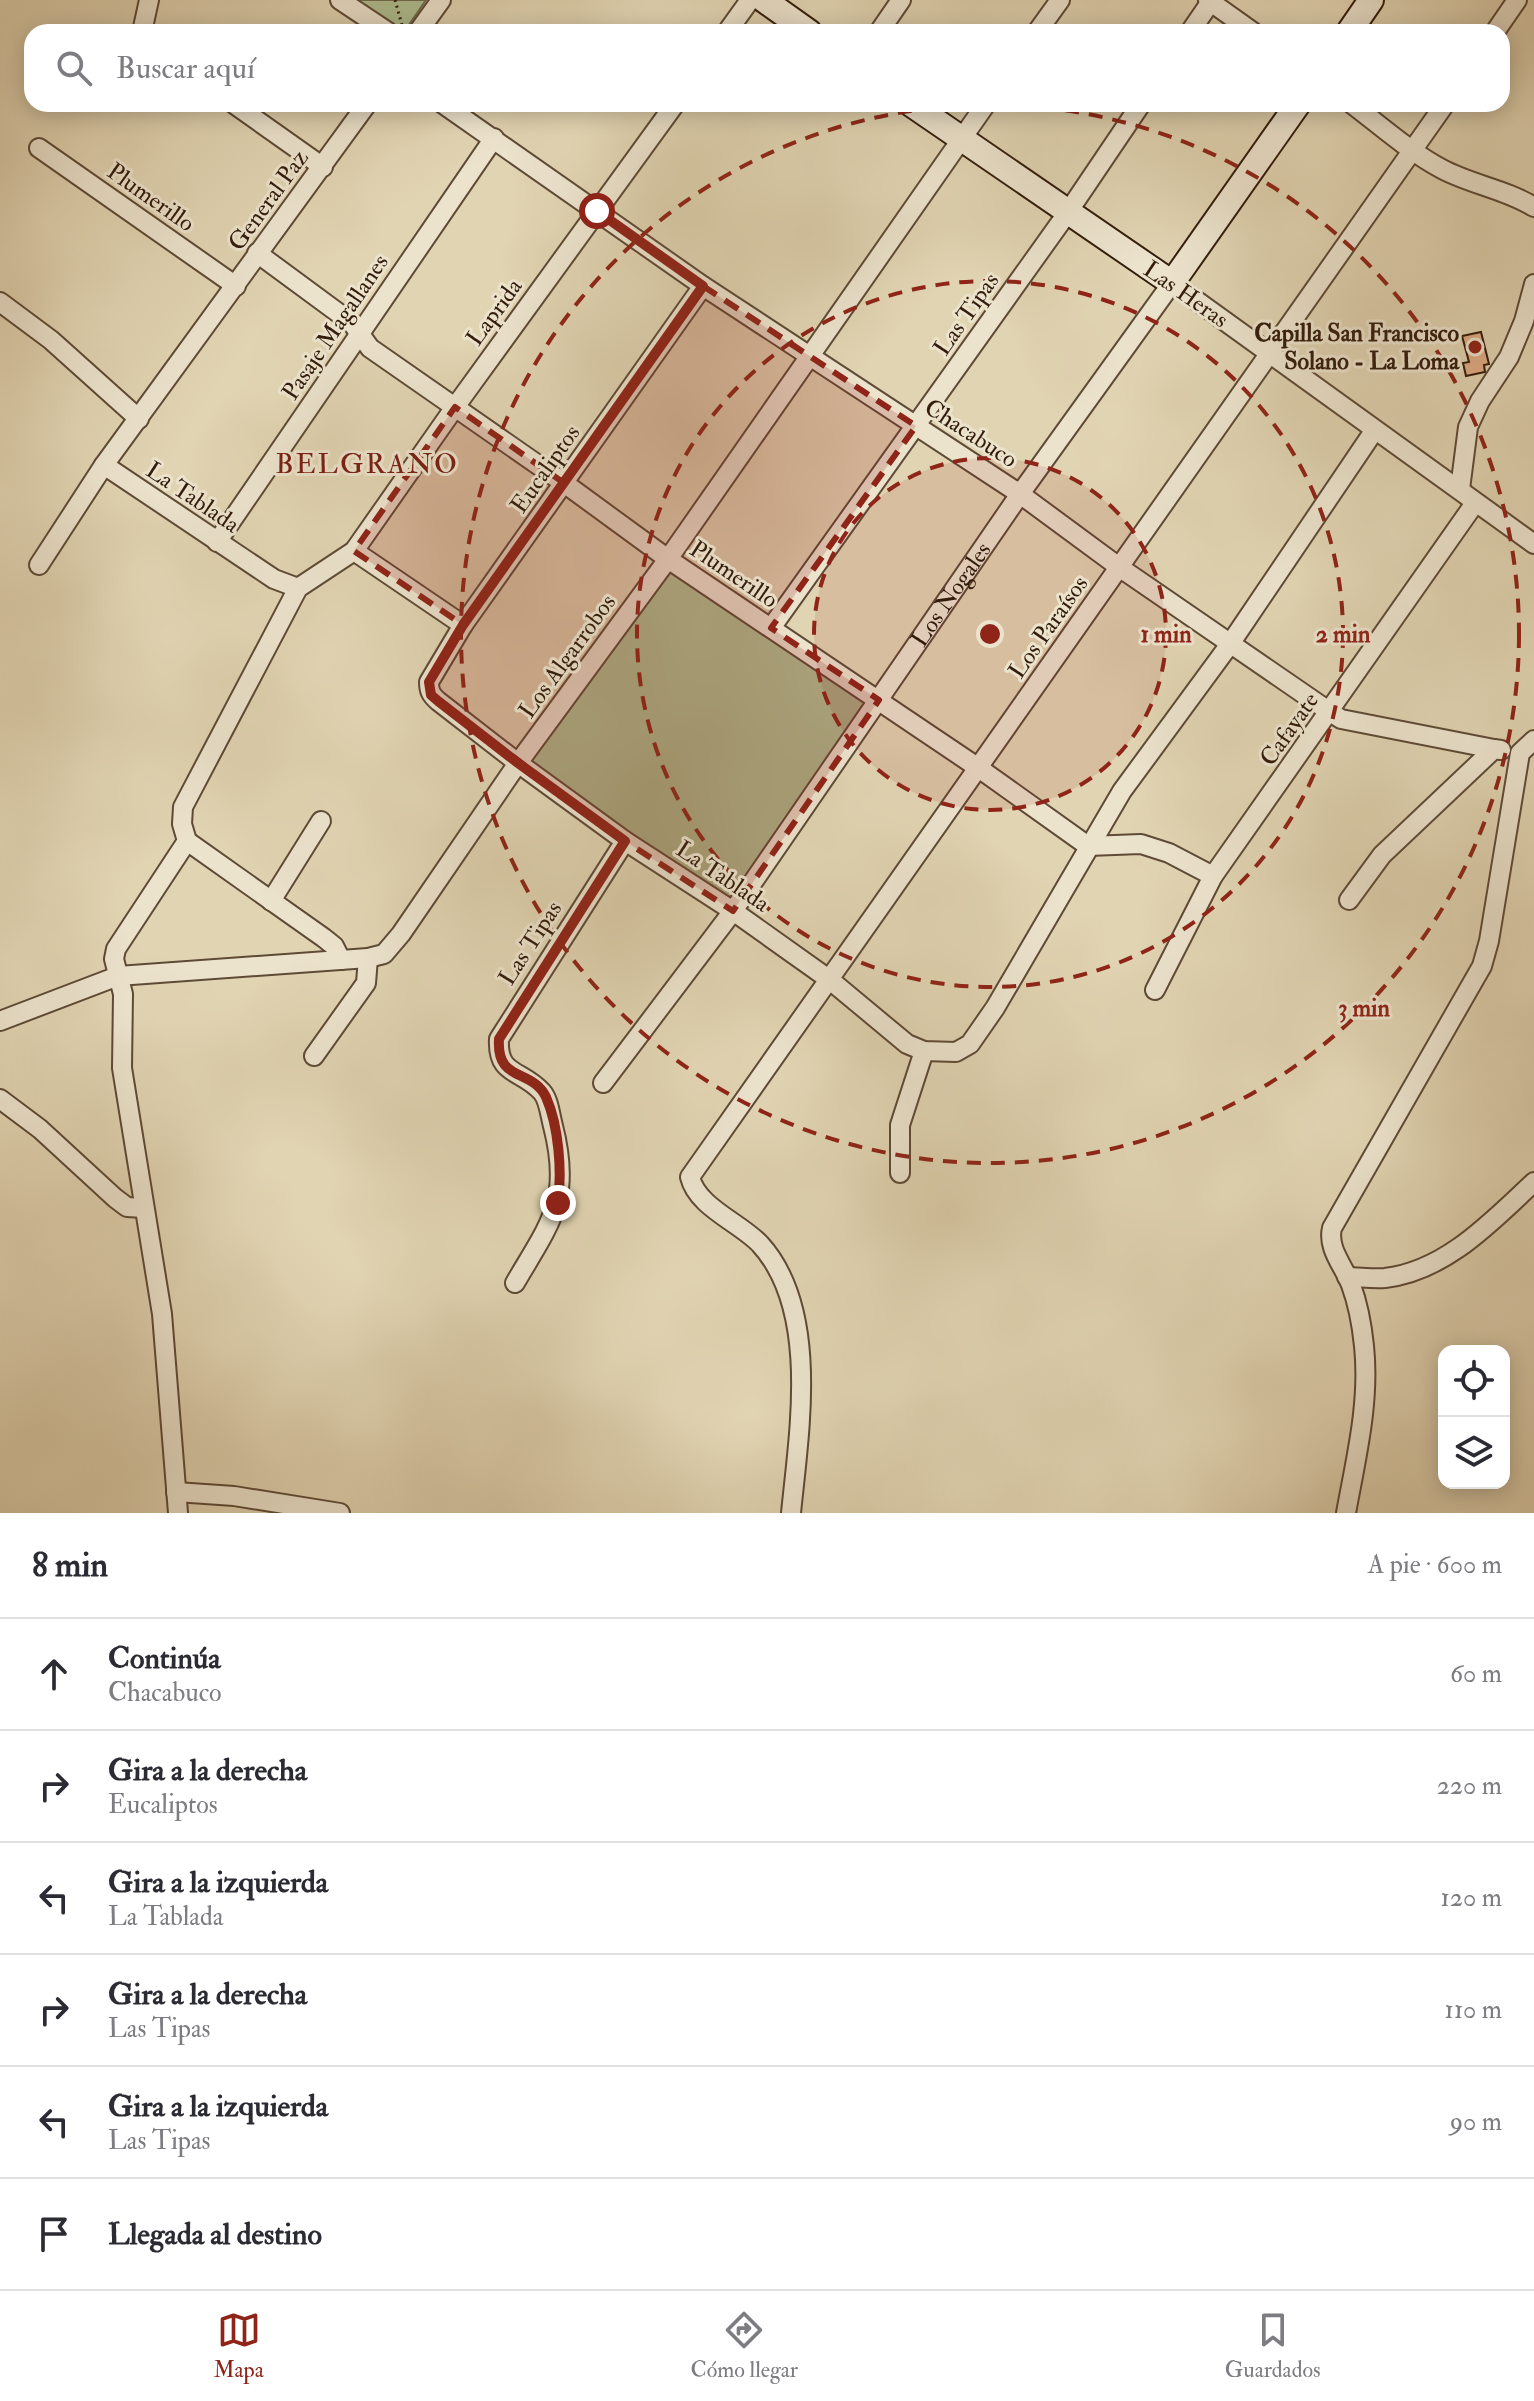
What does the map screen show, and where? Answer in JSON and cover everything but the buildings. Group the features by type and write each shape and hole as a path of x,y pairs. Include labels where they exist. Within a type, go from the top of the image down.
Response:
{"street":[{"path":"144,24 149,0"},
{"path":"340,0 376,24"},
{"path":"424,24 441,0"},
{"path":"733,24 750,0"},
{"path":"764,0 798,24"},
{"path":"884,24 901,0"},
{"path":"1043,24 1060,0"},
{"path":"1354,24 1371,0"},
{"path":"1500,24 1517,0"},
{"path":"1195,24 1210,1 1242,24"},
{"path":"245,112 323,167"},
{"name":"General Paz","path":"39,565 104,465 361,112"},
{"name":"Chacabuco","path":"455,112 808,357 1020,494 1119,567 1341,719 1520,753"},
{"name":"Laprida","path":"354,551 669,112"},
{"name":"Las Heras","path":"922,112 1172,283 1534,544"},
{"name":"Los Algarrobos","path":"368,958 384,954 401,934 518,763 668,559 980,112"},
{"name":"Las Tipas","path":"771,628 1068,212 1136,112"},
{"name":"Los Nogales","path":"603,1083 733,911 1020,494 1292,112"},
{"path":"1362,112 1444,170 1516,196 1534,207"},
{"name":"Los Paraísos","path":"791,1513 802,1399 801,1366 791,1301 776,1264 744,1228 701,1199 690,1177 980,769 1439,112"},
{"name":"Pasaje Magallanes","path":"217,542 494,138"},
{"name":"Plumerillo","path":"39,148 236,286"},
{"name":"Plumerillo","path":"257,253 352,323 370,348 668,559 980,769 1088,846"},
{"path":"1460,489 1468,427 1480,401 1509,357 1524,321 1534,284"},
{"name":"Eucaliptos","path":"429,682 463,625 703,286"},
{"path":"0,302 51,340 139,419"},
{"path":"900,1173 900,1125 924,1051 956,1052 970,1044 995,1008 1122,791 1230,644 1374,431"},
{"name":"La Tablada","path":"104,465 274,579 298,588"},
{"name":"Cafayate","path":"1155,990 1213,876 1475,503"},
{"path":"341,960 334,946 187,841 182,824 183,807 298,588 354,551 463,625"},
{"name":"La Tablada","path":"429,682 431,695 518,763 625,841 733,911 830,980 907,1044 924,1051"},
{"path":"1346,1513 1366,1380 1360,1316 1347,1277 1329,1239 1332,1228 1482,966 1489,941 1520,753 1534,740"},
{"path":"1349,900 1382,855 1494,749"},
{"path":"271,901 321,821"},
{"path":"178,1513 162,1314 122,1068 123,994 114,959 116,949 187,841"},
{"name":"Las Tipas","path":"515,1283 550,1223 558,1203 558,1146 545,1095 504,1066 498,1054 499,1039 625,841"},
{"path":"1088,846 1141,844 1169,853 1213,876"},
{"path":"0,1021 118,976 368,958 366,983 314,1056"},
{"path":"0,1099 40,1129 115,1198 127,1207 144,1208"},
{"path":"1347,1277 1385,1278 1419,1268 1447,1255 1474,1238 1534,1182"},
{"path":"176,1492 234,1496 305,1510 340,1513"}],"path":[{"path":"395,0 402,24"}],"highlighted area":[{"path":"703,286 916,426 771,628 879,700 733,911 625,841 431,695 429,682 463,625 354,551 455,407 564,483"}],"green space":[{"path":"351,0 426,0 410,24 387,24"},
{"path":"668,559 879,700 733,911 518,763"}],"place":[{"name":"Capilla San Francisco Solano - La Loma","path":"1475,347"}],"district":[{"name":"BELGRANO","path":"367,463"}],"route":[{"path":"558,1203 558,1146 545,1095 504,1066 498,1054 499,1039 625,841 438,701 431,695 429,682 463,625 703,286 597,211"}]}
